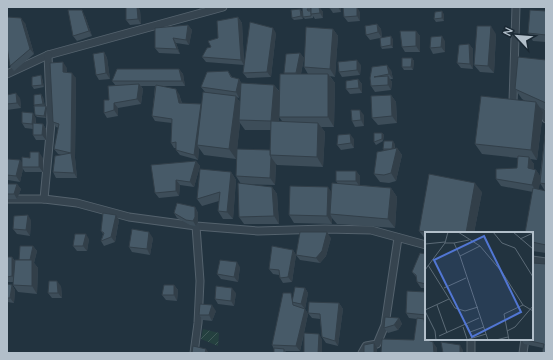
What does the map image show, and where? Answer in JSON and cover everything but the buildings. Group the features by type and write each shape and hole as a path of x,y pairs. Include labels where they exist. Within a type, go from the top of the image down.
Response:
{"street":[{"path":"7,74 48,55 223,7"},
{"path":"516,7 513,104 522,107 539,109 543,112 546,119"},
{"path":"44,199 51,123 48,55"},
{"path":"7,199 44,199 77,203 128,217 196,226 258,231 325,229 371,230 425,245"},
{"path":"194,353 198,323 200,281 196,226"},
{"path":"362,353 366,346 377,344 385,325 398,238"},
{"path":"533,262 546,262"},
{"path":"470,340 473,353"},
{"path":"523,353 525,340"}],"green space":[{"path":"203,329 219,333 218,346 201,339"}]}
